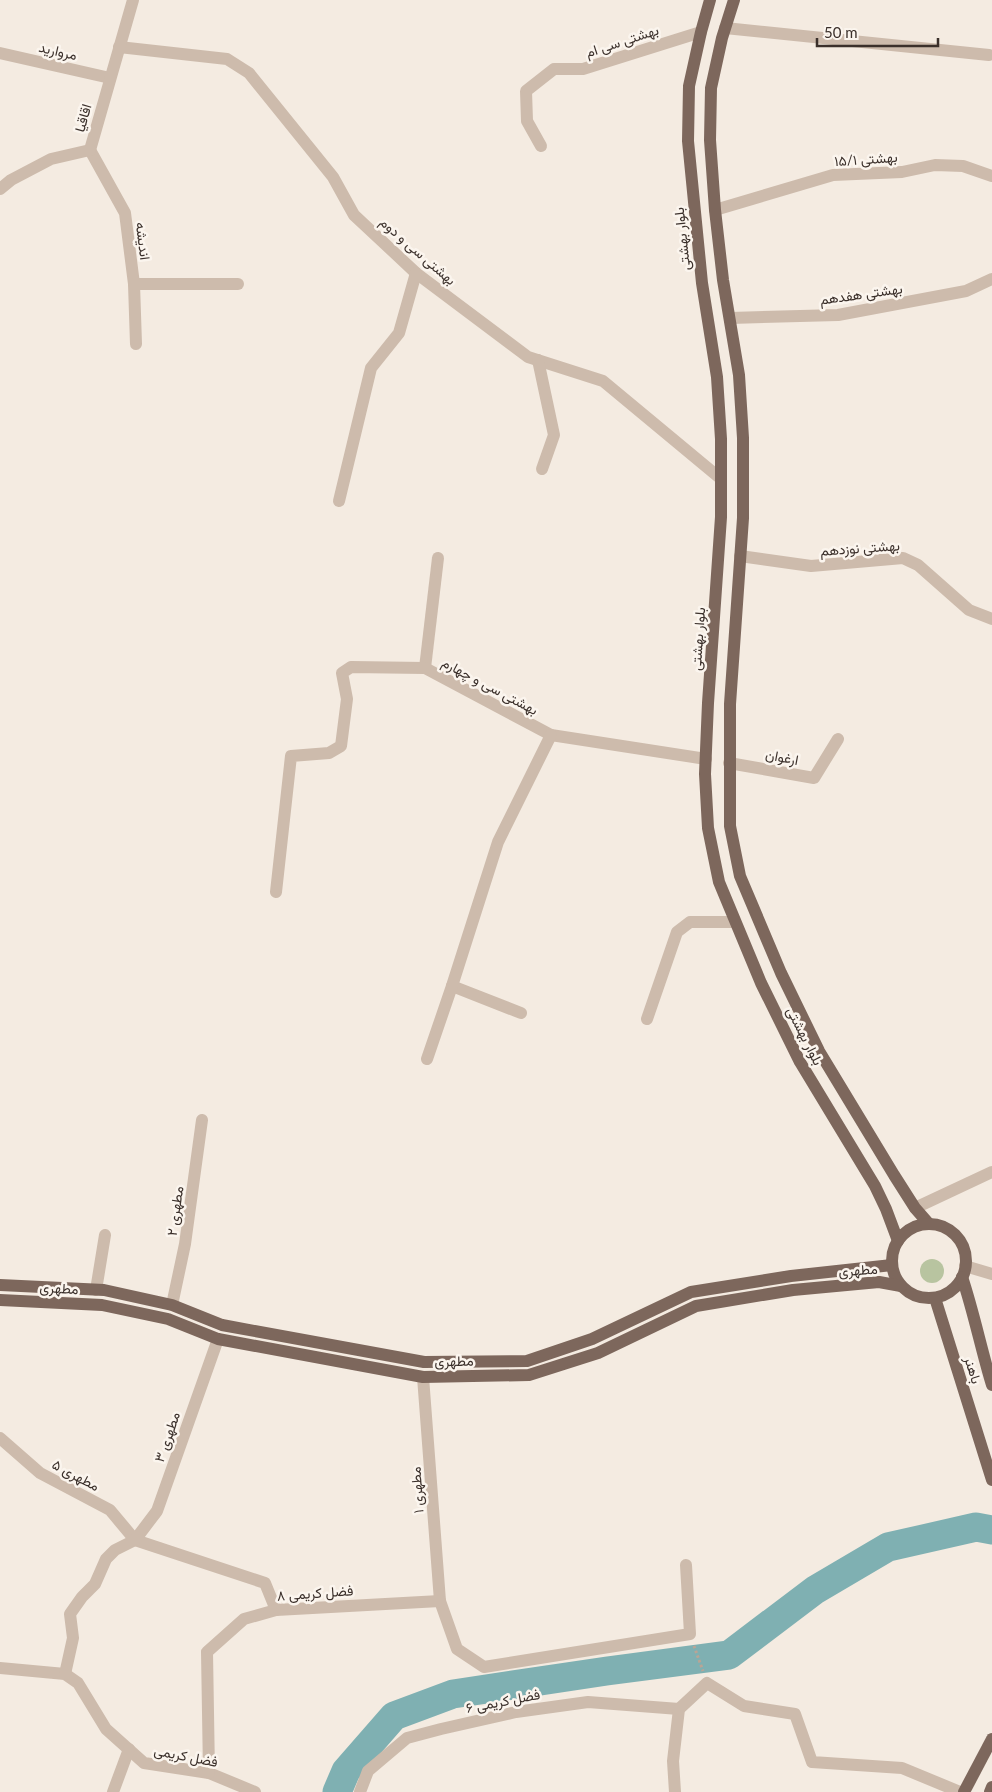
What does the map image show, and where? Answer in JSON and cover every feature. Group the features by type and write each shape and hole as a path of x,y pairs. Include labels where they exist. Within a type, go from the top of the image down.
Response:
{"main road":[{"name":"بلوار بهشتی","path":"710,0 689,86 688,141 702,284 717,377 722,439 721,517 708,703 706,759 708,828 719,882 761,982 800,1062 875,1186 898,1241"},
{"name":"بلوار بهشتی","path":"734,0 725,28 711,88 710,140 715,210 739,375 743,438 740,556 730,704 730,826 740,876 759,924 819,1051 894,1175 915,1208 929,1224"},
{"path":"929,1224 941,1227 952,1233 960,1242 965,1254 964,1272 955,1287 950,1291 935,1298 922,1298 911,1294 895,1276 892,1264 893,1252 898,1241 906,1232 917,1226 929,1224"},
{"name":"مطهری","path":"0,1286 104,1290 172,1305 222,1325 424,1362 527,1361 592,1339 691,1292 791,1276 892,1264"},
{"name":"باهنر","path":"964,1272 982,1352 992,1385"},
{"name":"مطهری","path":"0,1300 102,1305 168,1319 218,1339 423,1377 530,1375 598,1353 696,1306 793,1290 879,1282 902,1286"},
{"name":"باهنر","path":"935,1298 992,1480"},
{"path":"962,1792 992,1739"},
{"path":"990,1792 992,1787"}],"street":[{"name":"اقاقیا","path":"0,189 11,180 51,159 90,150 133,0"},
{"path":"725,28 989,55"},
{"name":"بهشتی سی ام","path":"541,146 527,121 526,91 554,69 583,69 701,32"},
{"name":"بهشتی سی و دوم","path":"118,48 227,59 249,73 333,177 354,215 416,273 528,357 603,381 721,478"},
{"name":"مروارید","path":"0,53 110,78"},
{"name":"اندیشه","path":"90,150 125,213 134,284 136,344"},
{"name":"۱۵/۱ بهشتی","path":"715,210 834,175 902,172 935,166 963,166 992,176"},
{"path":"339,501 371,368 399,333 416,273"},
{"name":"بهشتی هفدهم","path":"730,318 838,315 966,291 992,278"},
{"path":"134,284 238,284"},
{"path":"538,360 554,435 542,469"},
{"name":"بهشتی نوزدهم","path":"740,556 811,566 903,558 918,565 969,610 992,619"},
{"path":"425,668 438,558"},
{"name":"بهشتی سی و چهارم","path":"276,892 291,756 329,753 341,746 347,699 342,673 351,667 425,668 551,735 706,759"},
{"path":"427,1059 498,842 551,735"},
{"name":"ارغوان","path":"730,762 814,778 838,739"},
{"path":"647,1019 677,932 690,922 735,922"},
{"path":"452,986 521,1013"},
{"name":"مطهری ۲","path":"172,1305 185,1244 202,1120"},
{"path":"915,1208 992,1172"},
{"path":"96,1290 105,1236"},
{"path":"964,1272 992,1274"},
{"name":"مطهری ۳","path":"135,1540 157,1511 218,1339"},
{"name":"مطهری ۱","path":"423,1377 440,1601 457,1649 484,1667 690,1634"},
{"name":"مطهری ۵","path":"0,1438 40,1473 110,1510 135,1540"},
{"path":"0,1668 65,1674 73,1638 70,1614 82,1597 95,1584 106,1559 115,1550 135,1540 265,1583 276,1610"},
{"path":"686,1565 690,1634"},
{"name":"فضل کریمی ۸","path":"209,1773 208,1652 244,1619 276,1610 440,1601"},
{"name":"فضل کریمی","path":"65,1674 78,1683 106,1729 144,1763 209,1773 255,1792"},
{"path":"675,1792 673,1761 678,1709 707,1683 744,1706 794,1714 812,1762 902,1768 962,1792"},
{"name":"فضل کریمی ۶","path":"360,1792 368,1771 407,1738 441,1729 516,1712 588,1702 678,1709"},
{"path":"113,1792 129,1749"}],"path":[{"path":"690,1634 707,1683"}],"green space":[{"path":"932,1259 941,1262 944,1271 941,1280 932,1283 923,1280 920,1271 923,1262"}],"waterway":[{"path":"337,1792 346,1771 394,1716 453,1694 729,1655 815,1590 888,1547 976,1527 992,1530"}]}
